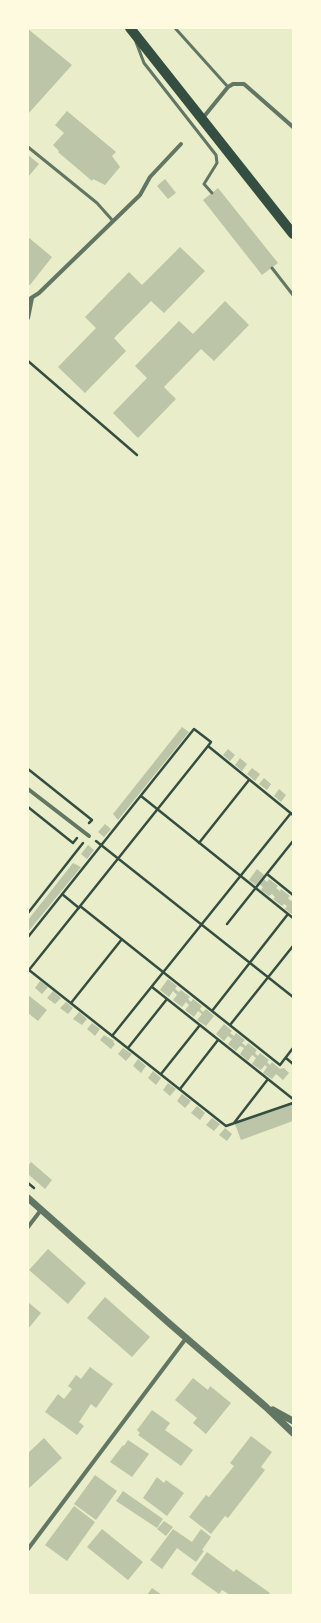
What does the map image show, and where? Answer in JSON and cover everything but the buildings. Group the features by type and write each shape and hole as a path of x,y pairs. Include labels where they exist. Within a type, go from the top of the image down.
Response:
{"main road":[{"path":"130,29 293,234"}],"street":[{"path":"202,119 228,86 238,83 248,86 293,127"},
{"path":"28,318 30,300 140,195 150,177 182,144"},
{"path":"28,789 89,836"},
{"path":"28,1198 266,1407 293,1433"},
{"path":"28,1227 42,1209"},
{"path":"28,1549 187,1338"},
{"path":"266,1407 293,1422"}],"lane":[{"path":"175,28 228,86"},
{"path":"130,29 144,63 216,154 217,163 204,184 212,193"},
{"path":"28,147 97,203 114,221"},
{"path":"272,268 293,294"}],"path":[{"path":"28,361 137,455"},
{"path":"28,937 194,729 211,742 28,970 226,1126 293,1103"},
{"path":"112,1036 201,924 292,814 208,746"},
{"path":"28,769 92,820"},
{"path":"199,843 249,780"},
{"path":"141,796 293,918"},
{"path":"28,913 89,836 293,997"},
{"path":"227,924 293,841"},
{"path":"267,874 293,895"},
{"path":"62,894 280,1065 293,1048"},
{"path":"212,1011 288,914"},
{"path":"71,1003 122,940"},
{"path":"230,1025 293,946"},
{"path":"152,987 293,1099"},
{"path":"128,1048 167,999"},
{"path":"161,1074 200,1025"},
{"path":"180,1089 218,1040"},
{"path":"286,1058 293,1064"},
{"path":"233,1124 268,1079"}]}
